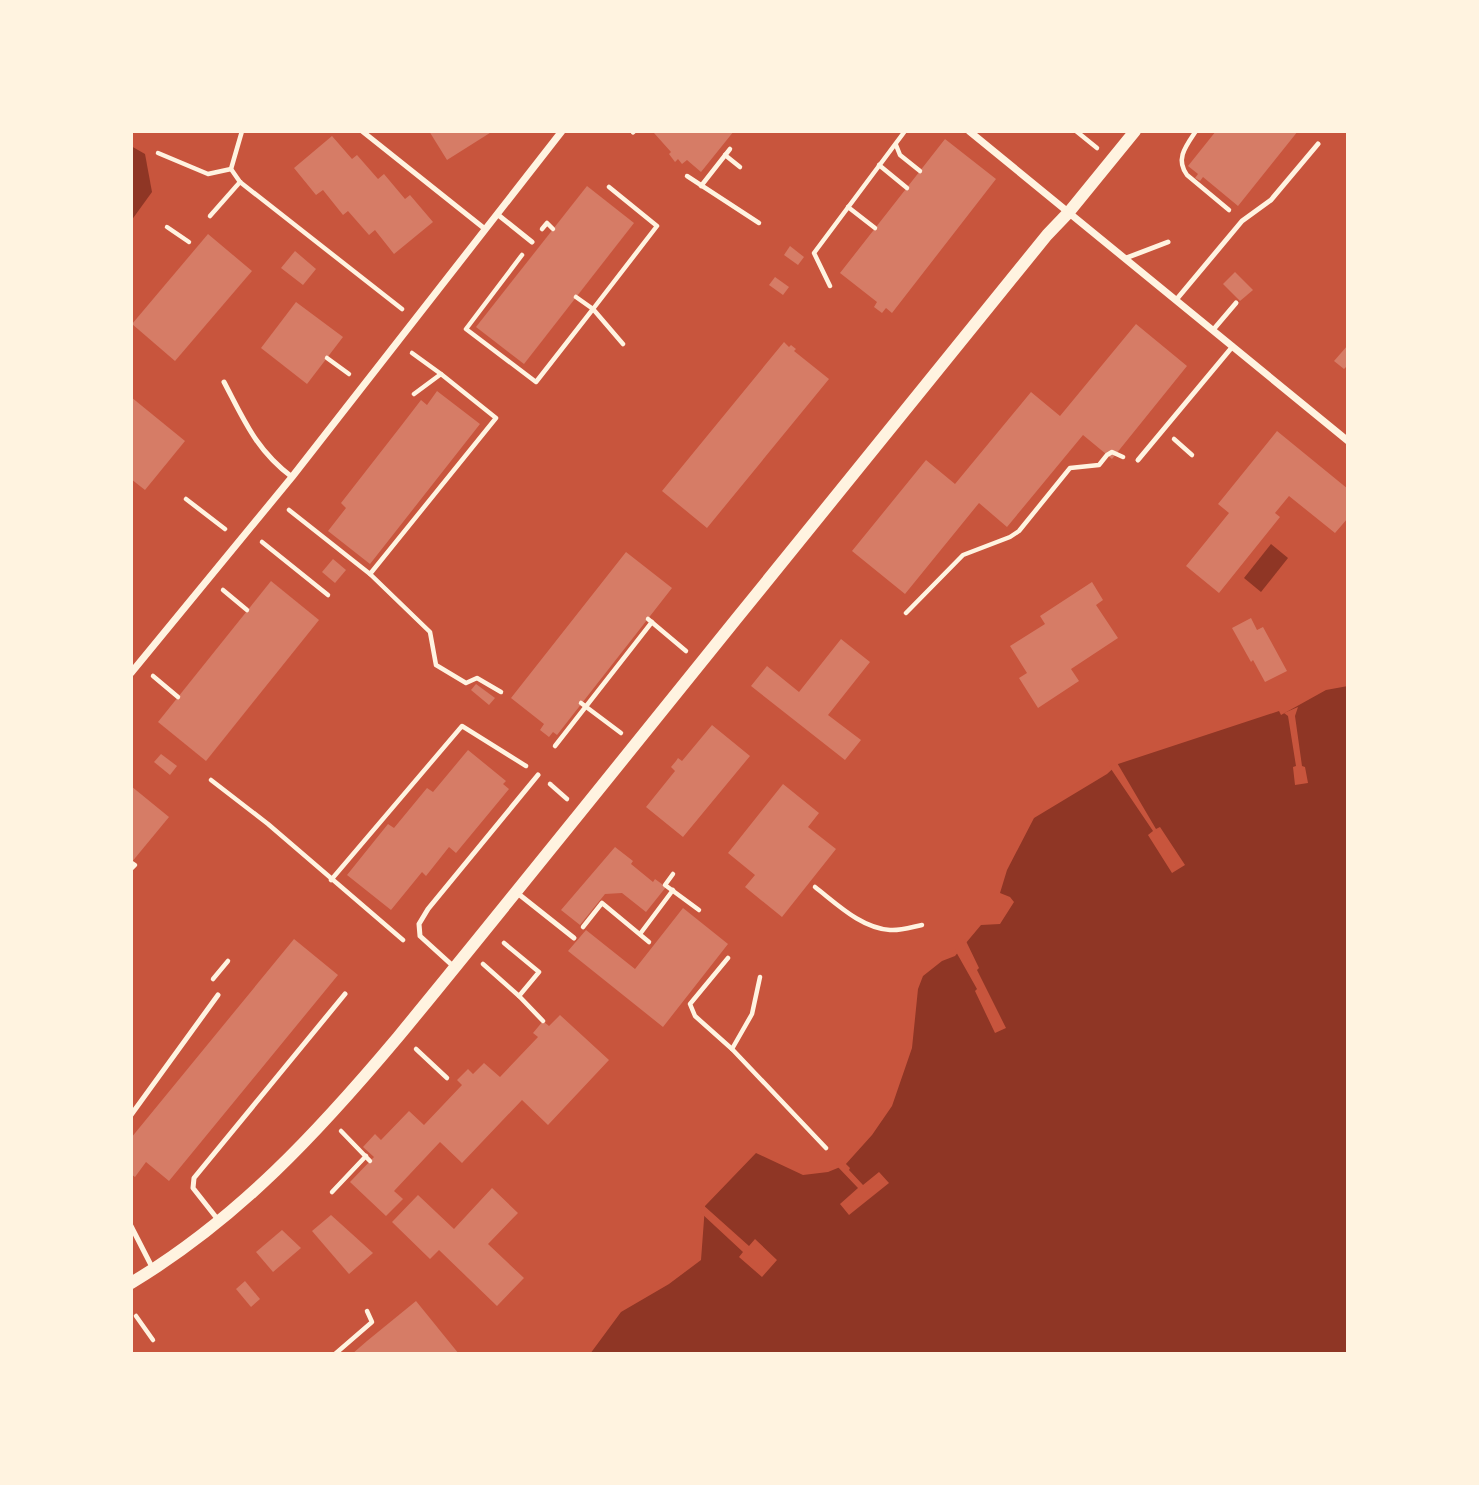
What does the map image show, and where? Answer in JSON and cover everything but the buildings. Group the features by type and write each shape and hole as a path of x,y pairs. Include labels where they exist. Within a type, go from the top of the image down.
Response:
{"street":[{"path":"131,673 292,477 562,131"},
{"path":"968,131 1348,441"},
{"path":"131,1283 197,1241 293,1154 328,1118 456,968 1047,235 1135,131"}],"lane":[{"path":"362,131 485,229"},
{"path":"1177,300 1242,221 1271,200 1318,144"},
{"path":"497,214 532,242"},
{"path":"1126,258 1168,242"},
{"path":"1213,330 1236,303"},
{"path":"1138,460 1233,346"},
{"path":"224,382 255,441 276,465 292,477"},
{"path":"456,968 420,936 419,924 428,909 538,775"},
{"path":"516,892 573,938"},
{"path":"219,1221 193,1188 194,1178 345,994"},
{"path":"131,1115 219,995"},
{"path":"131,1226 153,1270"}],"path":[{"path":"231,169 242,131"},
{"path":"831,286 814,253 905,131"},
{"path":"1196,131 1182,154 1182,168 1242,221"},
{"path":"896,144 900,155 920,171"},
{"path":"701,186 730,149"},
{"path":"158,153 208,174 231,169"},
{"path":"725,155 740,167"},
{"path":"879,165 907,188"},
{"path":"231,169 240,182 403,310"},
{"path":"687,176 760,223"},
{"path":"210,216 240,182"},
{"path":"554,229 547,223 466,329 536,382 657,226 609,187"},
{"path":"848,207 875,228"},
{"path":"167,227 189,242"},
{"path":"514,265 521,271"},
{"path":"576,297 593,309 623,344"},
{"path":"370,575 496,418 397,342"},
{"path":"327,358 363,385"},
{"path":"414,394 441,374"},
{"path":"1177,442 1192,455"},
{"path":"906,613 963,555 1019,531 1070,468 1099,465 1107,455"},
{"path":"186,499 240,540"},
{"path":"274,499 370,575 430,632 436,665 466,683 477,678 501,692"},
{"path":"248,530 328,595"},
{"path":"209,578 247,610"},
{"path":"555,746 583,705 650,620 700,663"},
{"path":"139,664 178,697"},
{"path":"583,705 635,744"},
{"path":"331,880 462,726 538,775 582,810"},
{"path":"211,780 268,824 406,943"},
{"path":"131,869 135,865 132,863"},
{"path":"673,874 665,885 699,909"},
{"path":"815,887 860,921 873,927 892,930 922,925"},
{"path":"640,934 673,890"},
{"path":"573,938 602,903 649,942"},
{"path":"504,943 539,972 519,996"},
{"path":"469,952 543,1021"},
{"path":"728,958 690,1004 695,1016 732,1049 826,1149"},
{"path":"217,973 228,961"},
{"path":"732,1049 752,1014 760,977"},
{"path":"416,1049 447,1078"},
{"path":"328,1118 368,1158 332,1192"},
{"path":"335,1354 372,1322 367,1311"},
{"path":"136,1316 153,1340"}],"shaded area":[{"path":"131,146 145,154 152,192 131,221"},
{"path":"1271,544 1288,558 1261,592 1244,578"},
{"path":"1348,686 1348,1354 590,1354 621,1312 669,1284 701,1260 705,1206 756,1153 803,1175 828,1172 845,1165 872,1135 892,1106 912,1048 918,989 923,976 942,961 955,956 981,925 1000,924 1014,902 1000,893 1007,870 1034,818 1107,774 1118,764 1279,711 1281,715 1326,690"}],"pier":[{"path":"1298,707 1295,716 1302,766 1305,767 1308,783 1295,785 1293,767 1296,766 1288,716 1284,713"},
{"path":"1116,761 1156,829 1160,827 1185,865 1172,873 1148,835 1153,831 1109,766"},
{"path":"965,939 1006,1028 995,1033 975,991 977,989 955,950"},
{"path":"844,1162 863,1185 879,1172 889,1183 849,1215 840,1204 858,1188 836,1165"},
{"path":"702,1204 749,1246 755,1239 777,1260 762,1277 739,1257 743,1252 701,1213"}]}
